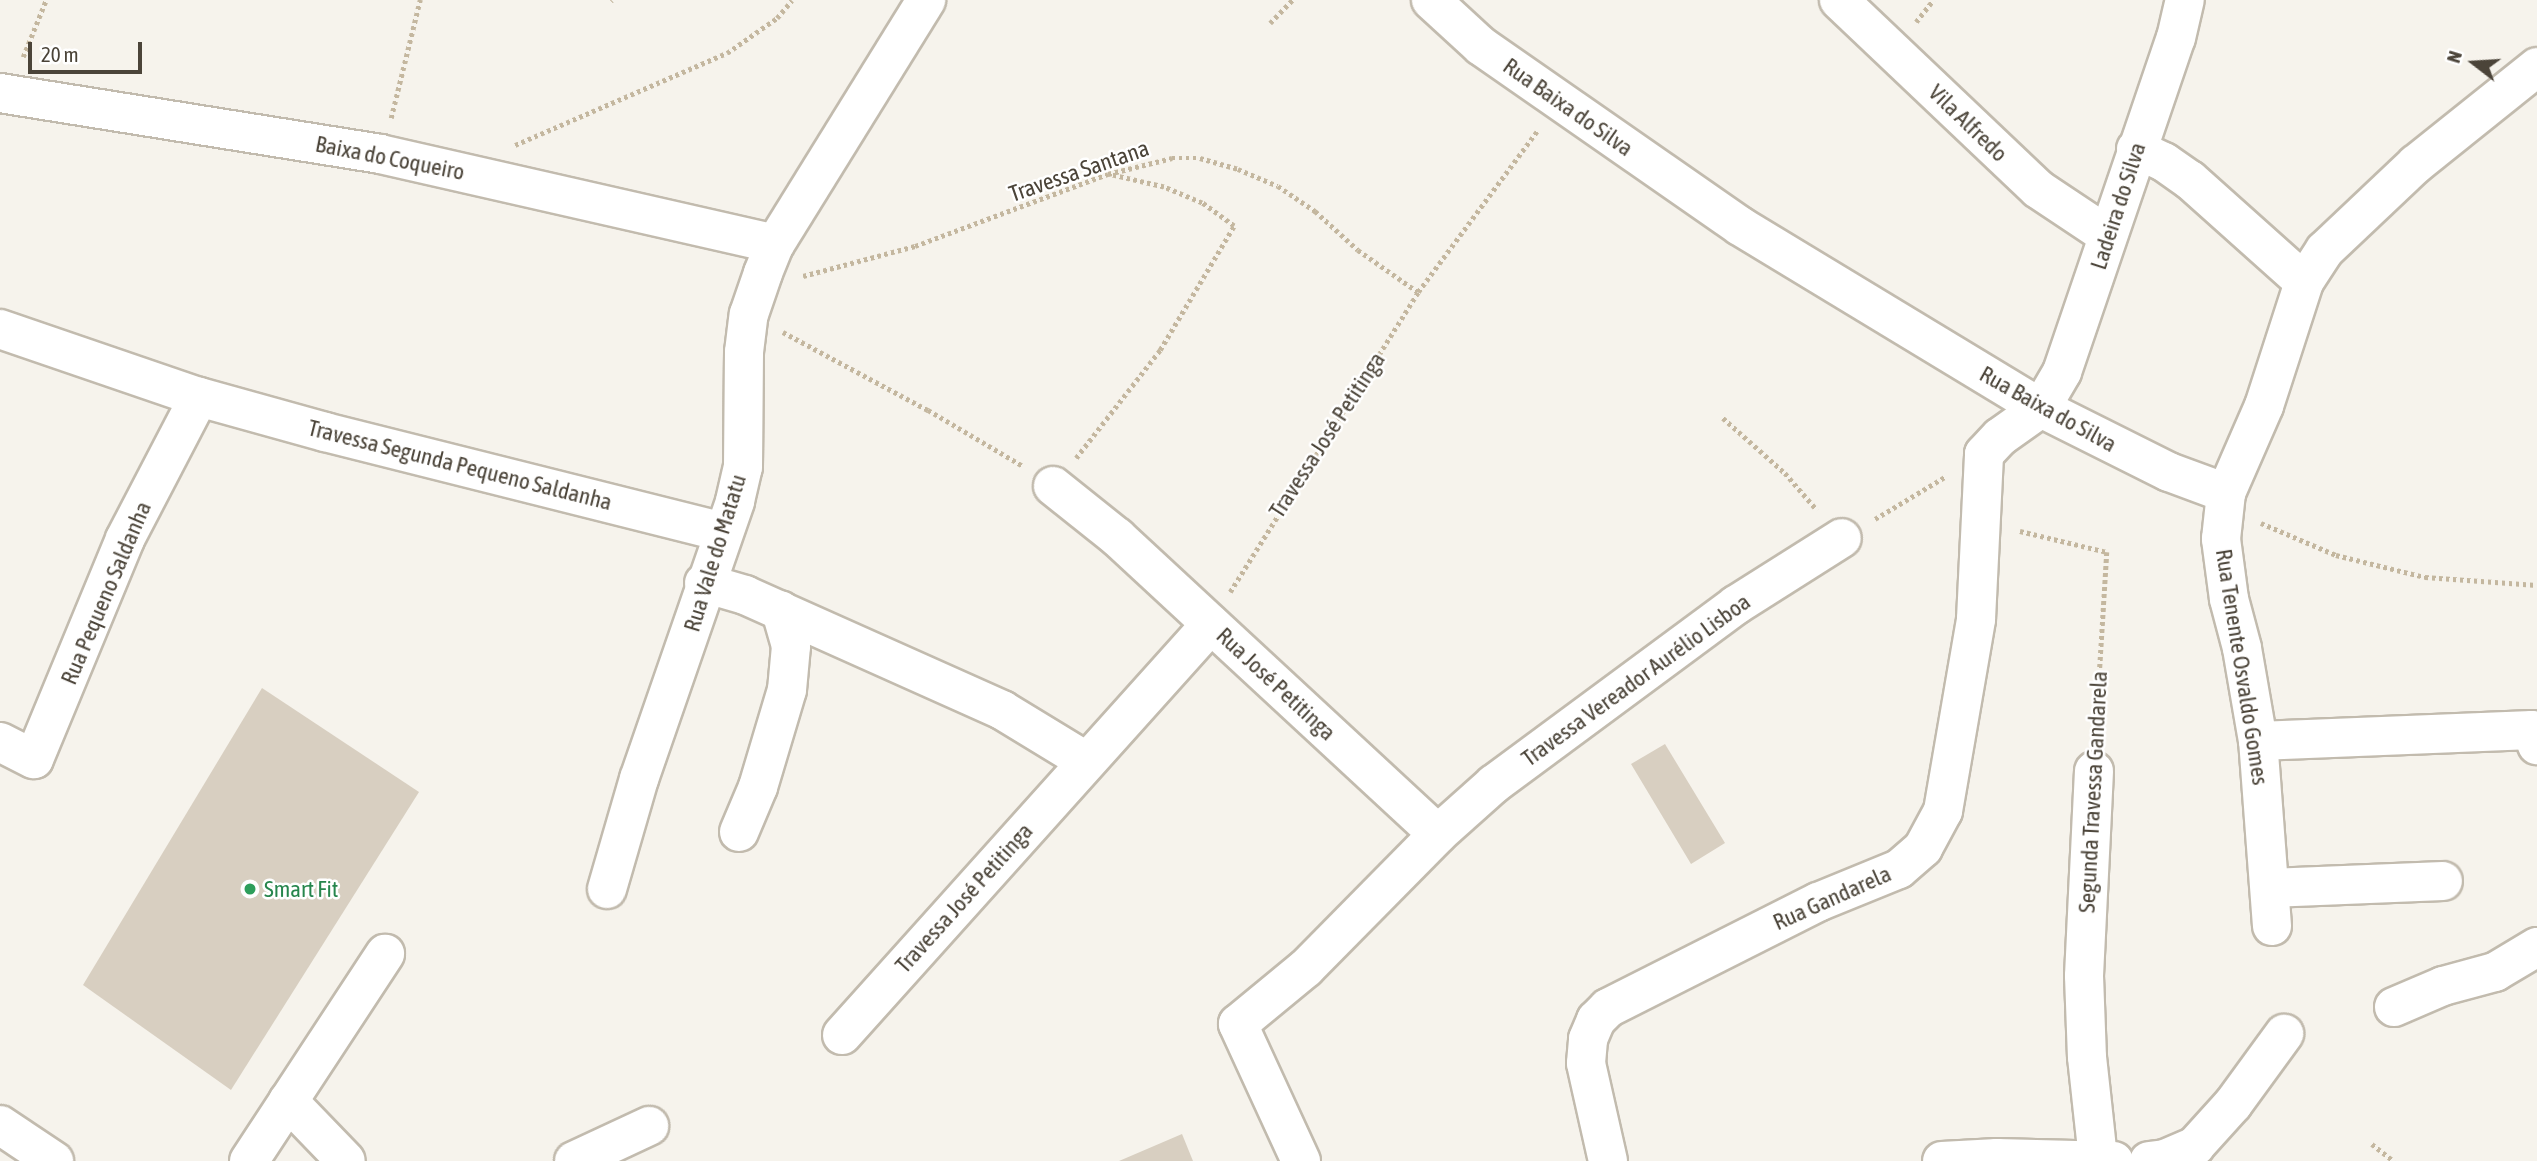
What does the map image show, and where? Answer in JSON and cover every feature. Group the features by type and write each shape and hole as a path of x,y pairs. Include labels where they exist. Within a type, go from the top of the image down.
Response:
{"street":[{"name":"Rua Vale do Matatu","path":"607,889 639,779 685,651 704,583 743,467 744,352 750,314 769,259 926,0"},
{"name":"Rua Baixa do Silva","path":"1431,0 1482,46 1740,226 2041,408 2169,472 2226,493"},
{"name":"Vila Alfredo","path":"1839,0 2038,189 2107,235"},
{"name":"Ladeira do Silva","path":"2041,408 2062,372 2176,38 2185,0"},
{"path":"2226,493 2264,406 2304,282 2325,250 2416,164 2537,67"},
{"name":"Baixa do Coqueiro","path":"4,93 380,154 469,172 769,259"},
{"path":"2136,149 2164,162 2190,180 2304,282"},
{"name":"Travessa Segunda Pequeno Saldanha","path":"0,329 199,397 325,432 722,531"},
{"name":"Rua Pequeno Saldanha","path":"0,742 34,758 125,539 199,397"},
{"path":"1984,454 2000,437 2041,408"},
{"name":"Rua Gandarela","path":"1608,1161 1586,1063 1588,1038 1596,1020 1608,1008 1818,902 1899,869 1923,848 1942,811 1976,619 1984,454"},
{"name":"Rua José Petitinga","path":"1053,486 1117,537 1438,834"},
{"name":"Rua Tenente Osvaldo Gomes","path":"2226,493 2221,539 2229,599 2242,648 2258,741 2273,926"},
{"name":"Travessa Vereador Aurélio Lisboa","path":"1438,834 1494,784 1736,605 1842,538"},
{"path":"704,583 745,595 781,610 1002,710 1086,761"},
{"path":"739,832 758,787 787,690 791,646 781,610"},
{"name":"Travessa José Petitinga","path":"842,1035 1211,624"},
{"path":"2258,741 2535,738"},
{"name":"Segunda Travessa Gandarela","path":"2094,771 2084,976 2087,1058 2106,1160"},
{"path":"1301,1161 1238,1024 1315,959 1438,834"},
{"path":"2270,888 2443,881"},
{"path":"2394,1007 2443,986 2495,972 2537,947"},
{"path":"249,1161 385,954"},
{"path":"2150,1161 2165,1159 2194,1146 2233,1104 2284,1034"},
{"path":"288,1101 346,1161"},
{"path":"0,1125 54,1161"},
{"path":"574,1161 649,1126"},
{"path":"1942,1161 1997,1158 2106,1160"}],"path":[{"path":"4,93 46,0"},
{"path":"380,154 420,0"},
{"path":"469,172 513,145 727,53 777,18 792,0"},
{"path":"1270,23 1293,0"},
{"name":"Travessa José Petitinga","path":"1211,624 1270,523 1418,292 1559,102"},
{"name":"Travessa Santana","path":"769,259 807,276 841,268 989,221 1108,174 1172,158 1200,158 1238,169 1278,186 1315,211 1358,250 1418,292"},
{"path":"750,314 928,410 1053,486 1160,350 1234,226 1202,203 1164,187 1108,174"},
{"path":"1723,418 1785,474 1842,538 1984,454"},
{"path":"2226,493 2261,523 2336,555 2425,577 2537,585"},
{"name":"Segunda Travessa Gandarela","path":"1981,523 2107,552 2094,771"},
{"path":"2372,1144 2394,1161"}],"building":[{"name":"Smart Fit","path":"262,688 419,792 231,1090 83,985"},
{"path":"1665,744 1725,843 1691,864 1631,764"},
{"path":"1182,1134 1193,1161 1119,1161"}],"place":[{"name":"Smart Fit","path":"250,889"}]}
